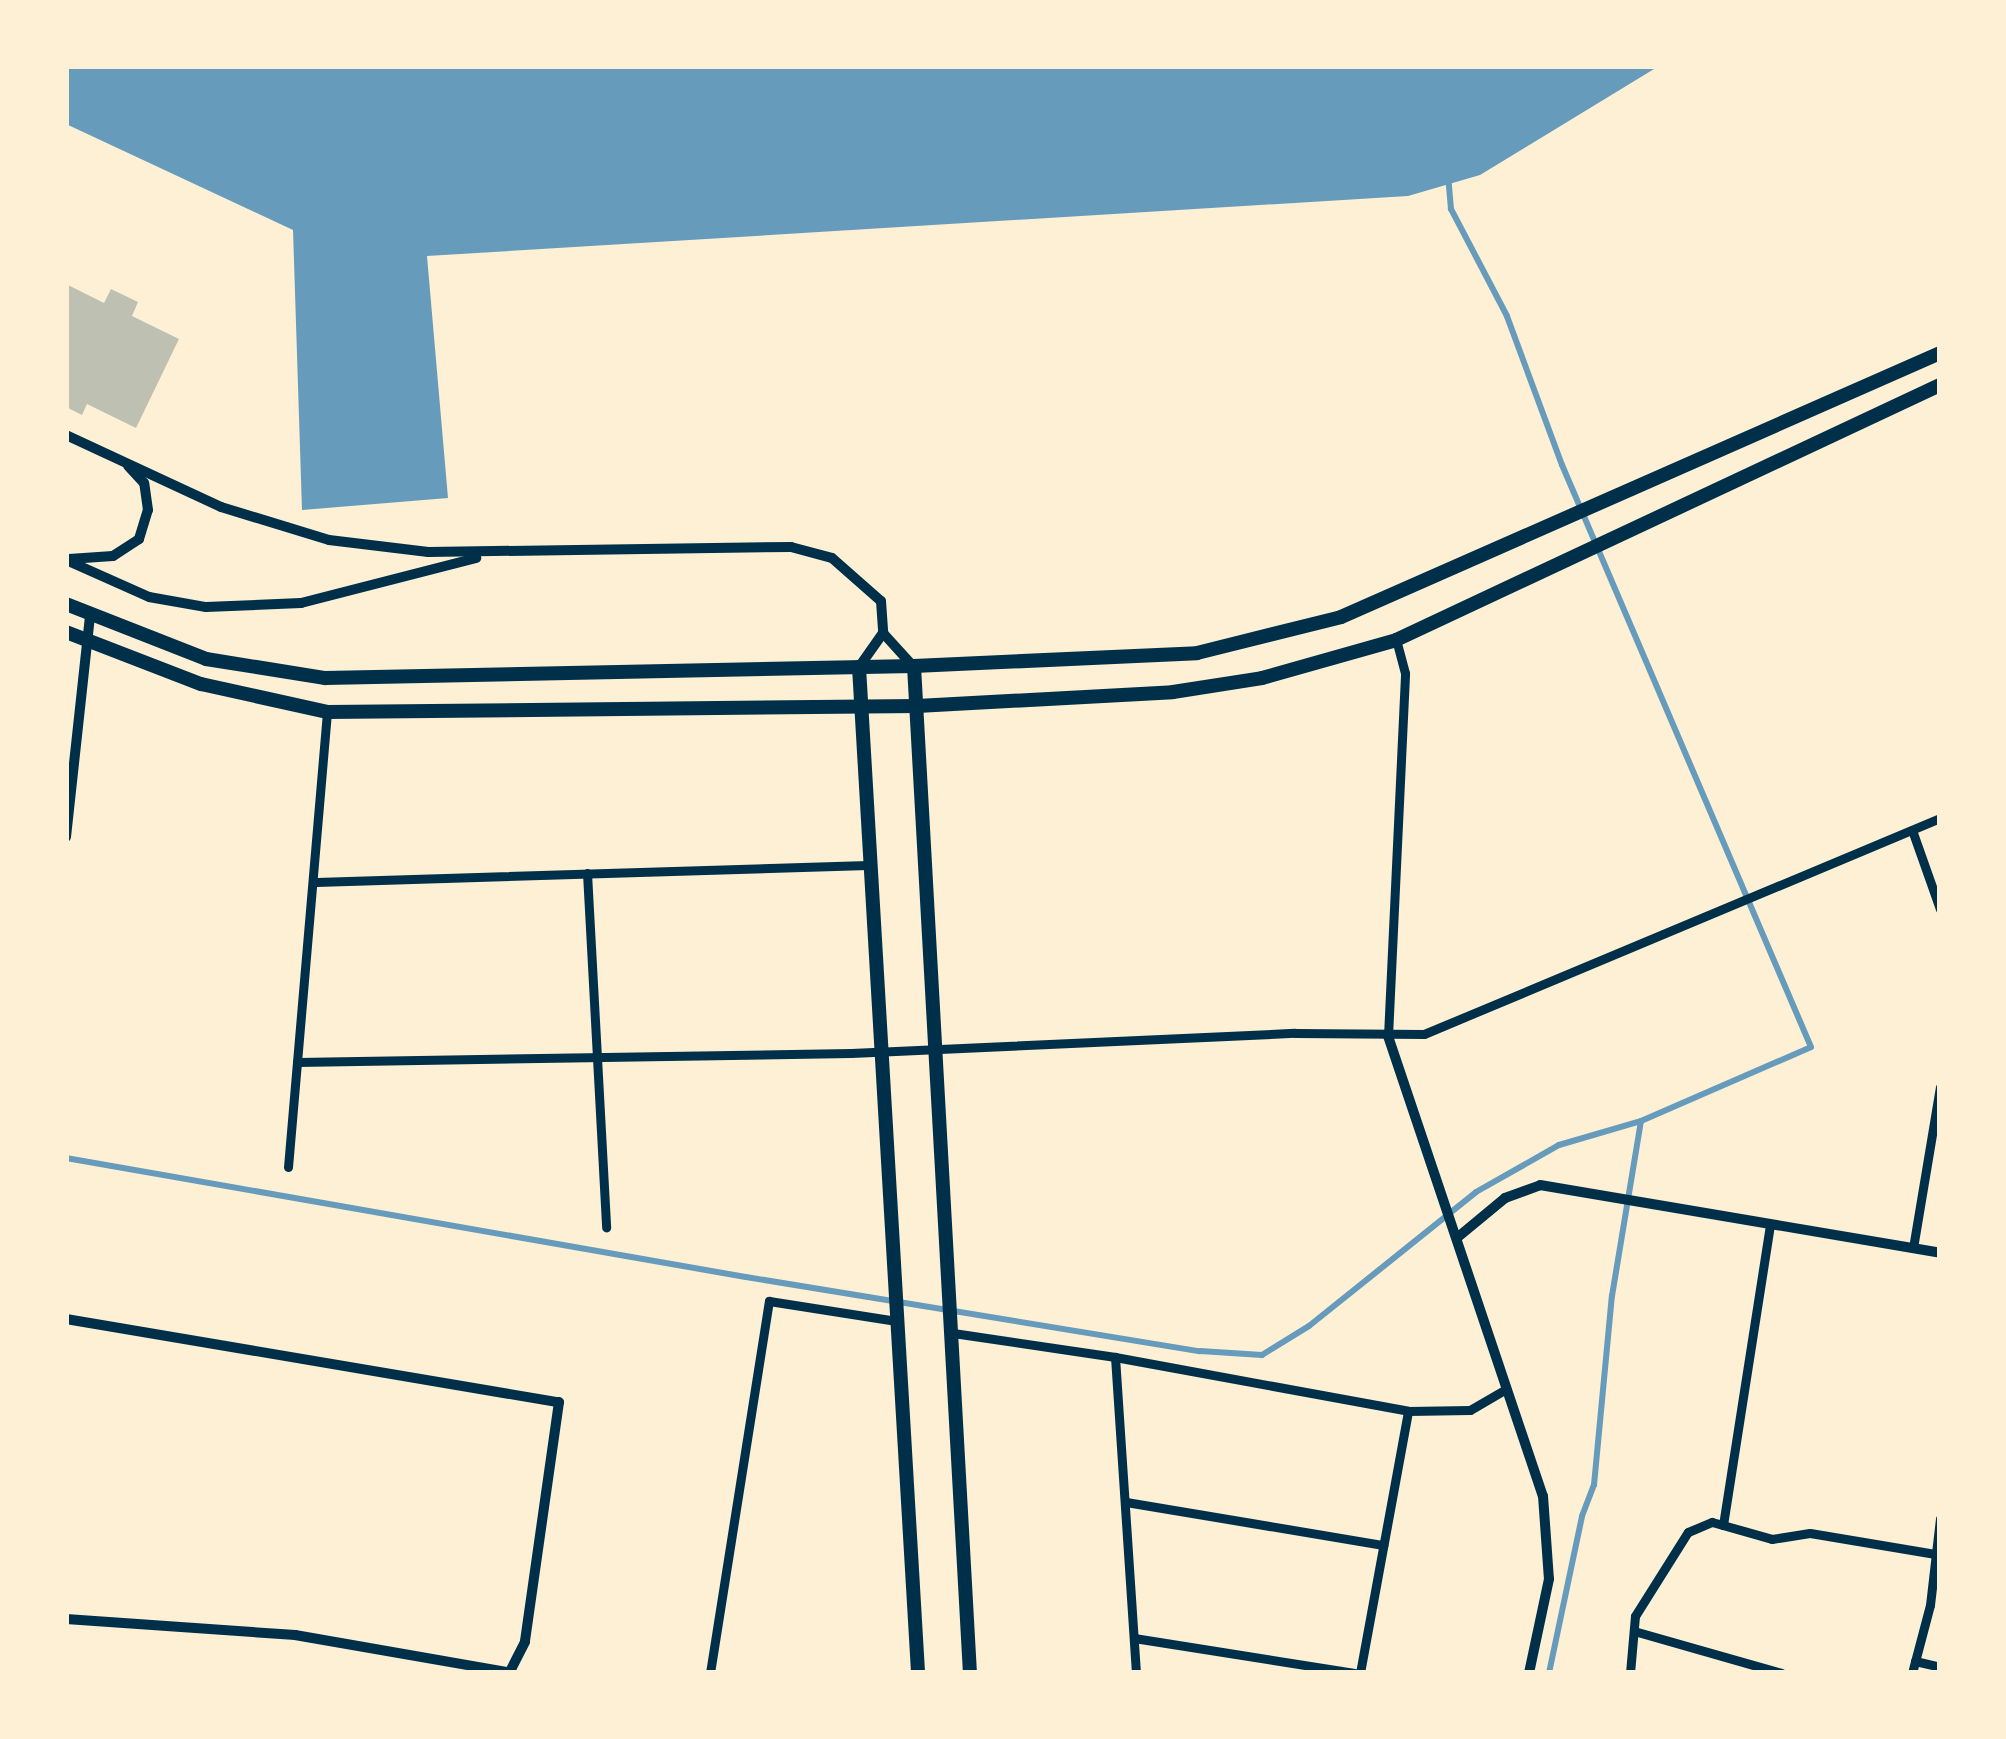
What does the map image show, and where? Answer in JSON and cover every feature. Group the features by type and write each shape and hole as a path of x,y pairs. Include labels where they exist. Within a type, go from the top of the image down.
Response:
{"main road":[{"path":"66,604 206,659 325,678 1164,656 1287,634 1341,617 1940,353"},
{"path":"66,632 201,684 327,712 917,706 1173,692 1262,678 1396,640 1940,385"},
{"path":"914,666 970,1673"},
{"path":"859,667 918,1673"}],"street":[{"path":"66,434 221,507 329,540 428,552 791,547 832,558 881,602 883,633 859,667"},
{"path":"66,560 113,556 139,539 148,510 144,483 124,462"},
{"path":"66,560 149,597 240,607 301,603 496,553"},
{"path":"66,837 90,616"},
{"path":"883,633 914,666"},
{"path":"1396,640 1405,673 1388,1036 1543,1496 1549,1580 1529,1673"},
{"path":"288,1167 327,712"},
{"path":"297,1062 882,1051 1294,1033 1424,1034 1940,818"},
{"path":"1912,830 1940,909"},
{"path":"316,882 868,866"},
{"path":"587,873 606,1227"},
{"path":"1912,1248 1940,1087"},
{"path":"1458,1238 1505,1198 1540,1185 1940,1253"},
{"path":"1723,1525 1770,1224"},
{"path":"710,1673 769,1301 896,1321"},
{"path":"66,1319 559,1402 525,1642 511,1673 295,1635 66,1619"},
{"path":"953,1333 1115,1357 1408,1411 1470,1410 1506,1389"},
{"path":"1115,1357 1136,1673"},
{"path":"1134,1637 1357,1673 1408,1411"},
{"path":"1126,1502 1383,1545"},
{"path":"1940,1519 1936,1586 1913,1667 1940,1667"},
{"path":"1630,1673 1635,1616 1688,1532 1712,1522 1772,1539 1810,1533 1935,1554"},
{"path":"1634,1631 1781,1673"}],"water":[{"path":"66,66 1659,66 1480,175 1408,196 427,256 448,498 302,510 293,230 66,124"}],"building":[{"path":"66,284 104,303 111,289 138,302 132,316 179,339 136,428 87,404 82,415 66,407"}],"waterway":[{"path":"66,1158 746,1277 1200,1351 1262,1355 1309,1326 1476,1192 1559,1145 1641,1121 1811,1047 1562,465 1507,316 1451,209 1448,177"},
{"path":"1549,1673 1582,1516 1594,1485 1612,1296 1641,1121"}]}
